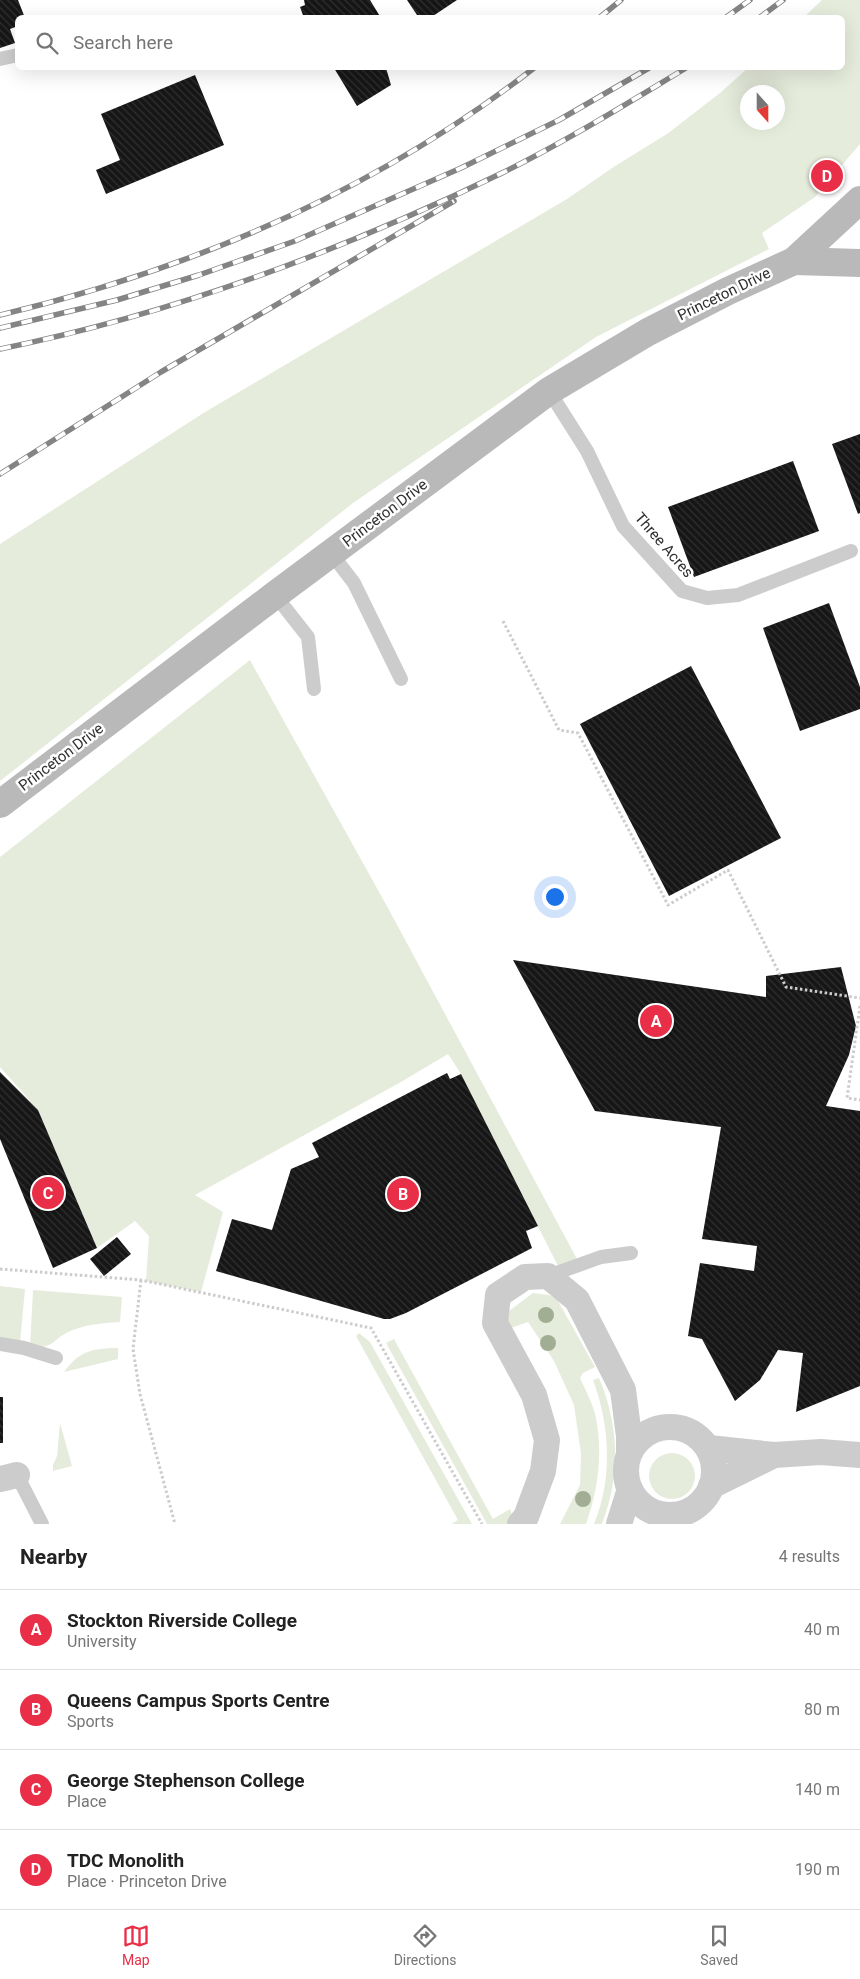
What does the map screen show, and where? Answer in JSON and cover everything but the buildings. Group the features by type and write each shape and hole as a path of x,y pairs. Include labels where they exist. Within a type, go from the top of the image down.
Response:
{"street":[{"name":"Princeton Drive","path":"0,804 275,595 549,391 648,332 728,291 794,261 860,200"},
{"name":"Princeton Drive","path":"794,261 860,263"},
{"path":"520,1524 526,1517 543,1471 547,1440 534,1395 495,1323 498,1295 524,1277 548,1276 577,1300 623,1390 645,1413 666,1427"},
{"path":"623,1390 629,1428 629,1454 626,1468 627,1482 642,1505 652,1511 681,1518 710,1492 714,1477 714,1461 700,1437 687,1430 666,1427 646,1434 636,1443 629,1454"},
{"path":"708,1448 774,1455 821,1452 860,1455"},
{"path":"712,1486 774,1455"},
{"path":"619,1524 630,1489"}],"lane":[{"path":"0,60 15,56"},
{"name":"Three Acres","path":"549,391 587,451 623,526 682,591 707,598 738,595 851,551"},
{"path":"331,553 354,583 401,679"},
{"path":"275,595 308,637 314,689"},
{"path":"548,1276 601,1257 631,1253"},
{"path":"0,1344 24,1348 56,1358"},
{"path":"9,1477 42,1524"}],"path":[{"path":"503,621 559,730 578,733 668,905 728,870 786,987 860,998"},
{"path":"860,1006 847,1098 860,1100"},
{"path":"0,1269 141,1280 371,1328 482,1524"},
{"path":"141,1280 132,1349 140,1394 175,1524"}],"green space":[{"path":"822,0 860,0 860,144 815,197 762,233 769,249 596,337 353,503 0,781 0,544 205,412 567,199 615,166 667,134 720,93 746,70 845,70 845,15 806,15"},
{"path":"250,660 388,908 577,1259 561,1272 461,1074 448,1054 401,1082 195,1195 223,1212 201,1292 146,1281 149,1236 135,1221 97,1248 38,1110 0,1067 0,857"},
{"path":"0,1286 25,1289 20,1343 0,1340"},
{"path":"33,1290 122,1297 120,1322 85,1326 66,1333 44,1347 30,1347"},
{"path":"533,1293 549,1295 557,1299 595,1367 583,1373 580,1378 595,1413 599,1445 598,1472 594,1498 586,1524 560,1524 580,1485 581,1454 574,1405 554,1361 528,1322 511,1328 507,1321 509,1311"},
{"path":"359,1333 370,1342 472,1524 451,1524 458,1520 356,1336"},
{"path":"394,1339 493,1519 510,1509 512,1515 509,1524 487,1524 386,1343"},
{"path":"109,1348 118,1348 118,1359 64,1372 73,1361 83,1354"},
{"path":"599,1378 611,1414 614,1432 615,1469 608,1506 602,1524 594,1524 600,1506 607,1470 606,1434 599,1398 593,1380"},
{"path":"60,1423 72,1466 53,1471 53,1465 57,1456"},
{"path":"667,1453 677,1453 691,1463 695,1476 691,1489 685,1495 677,1499 667,1499 653,1489 649,1481 649,1471 659,1457"}],"railway":[{"path":"603,15 621,0"},
{"path":"729,15 750,0"},
{"path":"763,15 783,0"},
{"path":"0,315 72,296 143,274 212,249 280,220 347,188 411,152 474,112 531,70"},
{"path":"0,328 117,300 199,275 295,241 461,168 559,120 646,70"},
{"path":"0,349 65,335 193,298 257,277 381,228 502,173 549,149 683,70"},
{"path":"0,474 161,372 454,201"}],"place":[{"name":"TDC Monolith","path":"827,176"},
{"name":"Stockton Riverside College","path":"656,1021"},
{"name":"George Stephenson College","path":"48,1193"},
{"name":"Queens Campus Sports Centre","path":"403,1194"}]}
